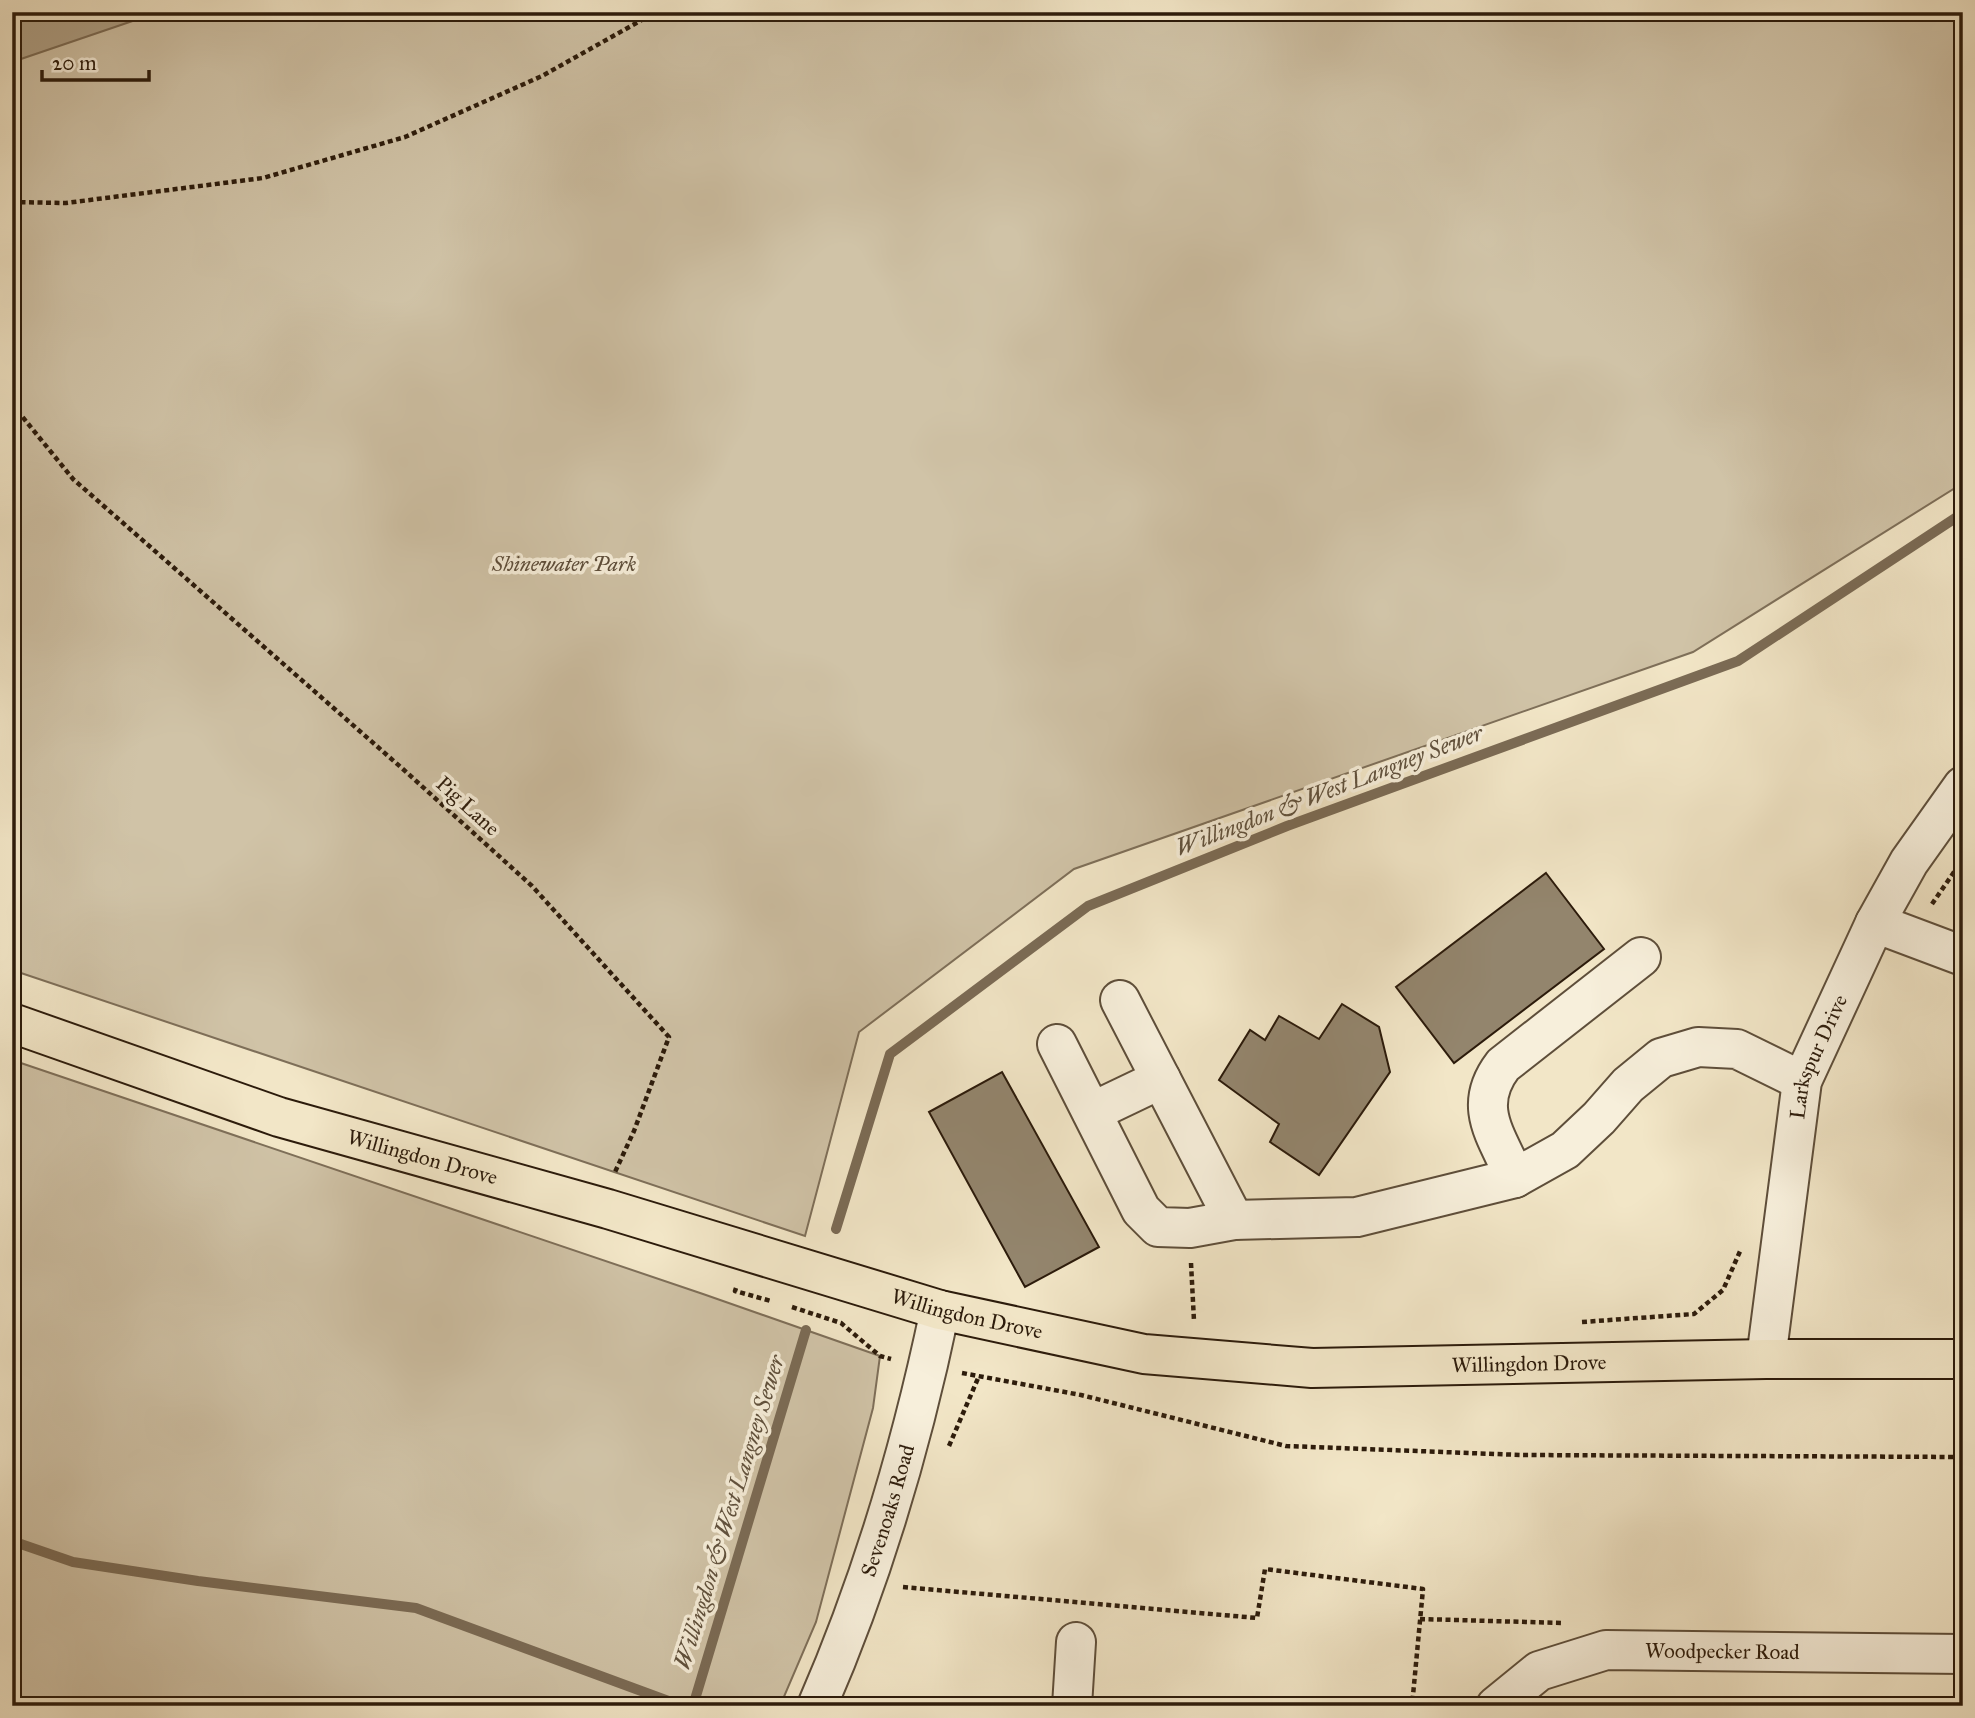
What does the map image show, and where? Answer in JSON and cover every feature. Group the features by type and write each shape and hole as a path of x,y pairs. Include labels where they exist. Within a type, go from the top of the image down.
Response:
{"main road":[{"name":"Willingdon Drove","path":"12,1023 279,1117 595,1206 940,1310 1144,1354 1312,1368 1766,1359 1963,1359"}],"street":[{"name":"Larkspur Drive","path":"1766,1359 1802,1081 1893,930 1909,862 1963,786"},
{"path":"1893,930 1963,956"},
{"path":"1515,1178 1488,1115 1487,1099 1493,1079 1503,1065 1641,957"},
{"path":"1121,1000 1234,1220"},
{"path":"1057,1044 1141,1210 1158,1227 1190,1228 1234,1220 1357,1217 1515,1178 1565,1150 1599,1118 1628,1084 1661,1058 1698,1046 1737,1049 1802,1081"},
{"path":"1092,1112 1161,1079"},
{"name":"Sevenoaks Road","path":"817,1706 836,1661 895,1488 928,1367 940,1310"},
{"path":"1072,1706 1076,1642"},
{"name":"Woodpecker Road","path":"1496,1706 1539,1671 1606,1650 1963,1654"}],"path":[{"path":"12,202 66,203 263,178 405,137 542,76 656,12"},
{"name":"Pig Lane","path":"12,404 73,479 532,886 669,1037 634,1131 612,1177"},
{"path":"1893,930 1963,859"},
{"path":"1190,1228 1194,1328"},
{"path":"735,1291 841,1323 880,1356 1081,1395 1286,1446 1521,1455 1963,1457"},
{"path":"903,1587 1257,1618 1265,1569 1423,1589 1412,1706"},
{"path":"1420,1619 1576,1623 1606,1650"}],"green space":[{"name":"Shinewater Park","path":"12,12 1963,12 1963,483 1693,652 1074,869 859,1032 805,1236 12,970"},
{"path":"12,1060 880,1356 873,1408 816,1622 780,1706 12,1706"}],"shaded area":[{"path":"12,12 159,12 12,62"}],"building":[{"path":"1546,873 1604,949 1454,1063 1396,987"},
{"path":"1342,1004 1379,1027 1390,1072 1319,1175 1270,1142 1279,1124 1219,1080 1250,1030 1265,1040 1279,1016 1319,1039"},
{"path":"1002,1072 1099,1247 1025,1287 929,1112"}],"waterway":[{"name":"Willingdon & West Langney Sewer","path":"836,1229 890,1054 1088,906 1287,826 1738,661 1963,513"},
{"name":"Willingdon & West Langney Sewer","path":"693,1706 806,1330"},
{"path":"12,1541 73,1562 198,1581 416,1608 682,1706"}]}
